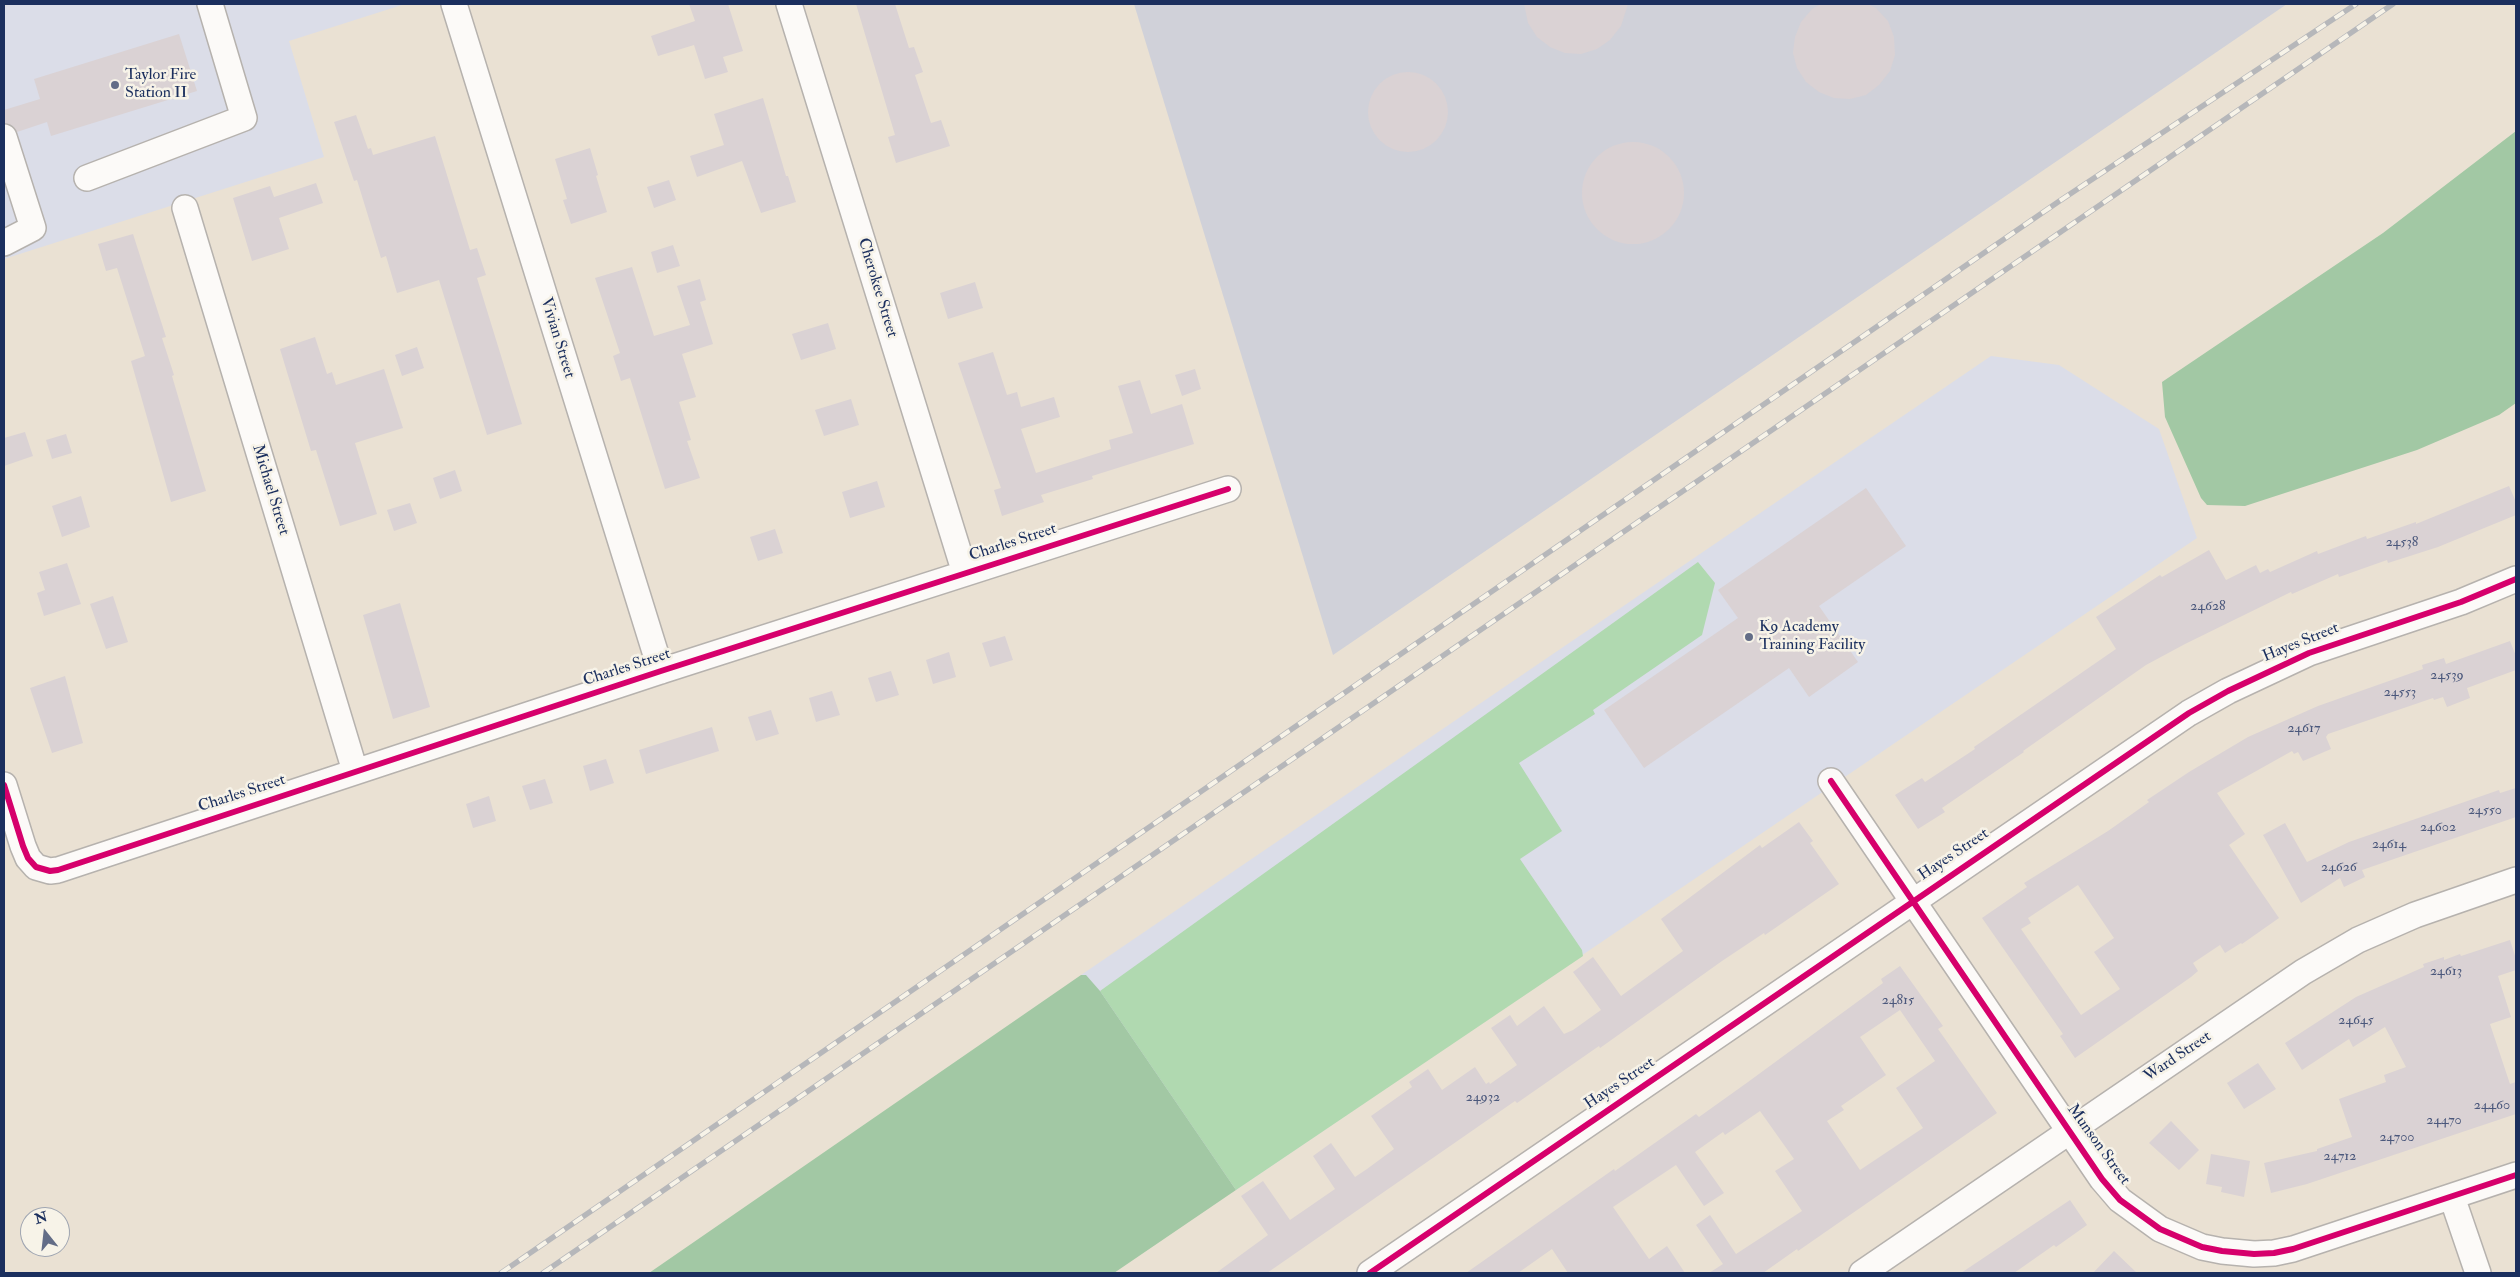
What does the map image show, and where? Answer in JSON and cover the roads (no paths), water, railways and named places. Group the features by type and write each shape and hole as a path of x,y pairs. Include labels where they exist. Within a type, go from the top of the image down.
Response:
{"street":[{"path":"87,178 244,118 210,4"},
{"name":"Vivian Street","path":"454,4 660,671"},
{"name":"Cherokee Street","path":"789,4 964,573"},
{"path":"4,136 33,228 4,244"},
{"name":"Michael Street","path":"184,208 355,771"},
{"name":"Charles Street","path":"4,785 22,846 36,867 50,871 58,870 660,671 1228,490"},
{"name":"Hayes Street","path":"1370,1273 2152,737 2228,691 2309,653 2461,602 2516,579"},
{"name":"Munson Street","path":"1831,781 2102,1179 2136,1213 2178,1238 2222,1251 2254,1254 2293,1249 2516,1175"},
{"name":"Ward Street","path":"1862,1273 2303,972 2358,940 2415,915 2516,880"},
{"path":"2452,1197 2478,1273"}],"railway":[{"path":"501,1273 2058,202 2356,4"},
{"path":"543,1273 2393,4"}],"place":[{"name":"Taylor Fire Station II","path":"115,85"},
{"name":"K9 Academy Training Facility","path":"1749,637"}]}
